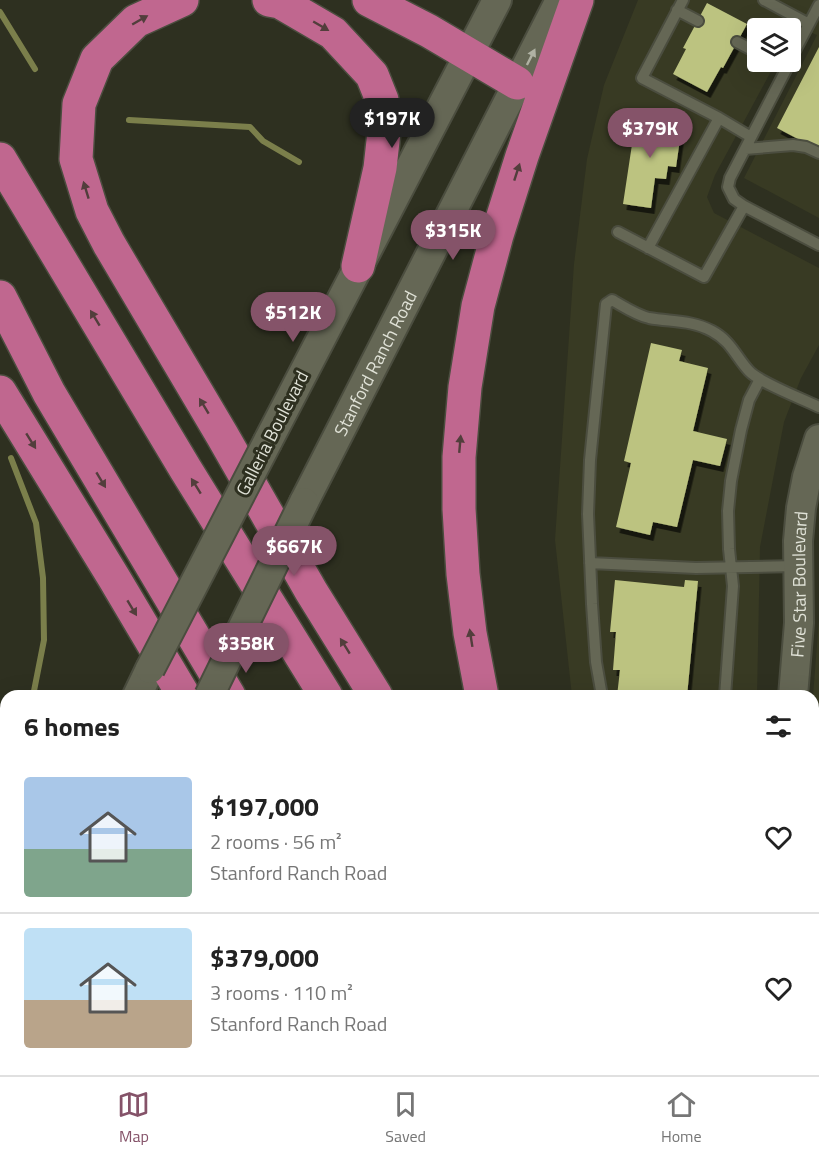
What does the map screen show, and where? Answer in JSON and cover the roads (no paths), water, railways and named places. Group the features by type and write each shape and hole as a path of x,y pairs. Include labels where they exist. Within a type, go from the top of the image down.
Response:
{"highway":[{"path":"183,0 136,21 97,59 79,104 76,159 92,211 109,244 311,591 372,690"},
{"path":"269,0 280,2 333,33 372,75 382,100 386,123 380,168 358,266"},
{"path":"369,0 429,31 517,84"},
{"path":"481,690 464,586 459,509 459,457 465,387 478,306 497,235 577,0"},
{"path":"0,159 186,470 322,690"},
{"path":"0,297 49,393 225,690"},
{"path":"0,392 180,690"}],"main road":[{"path":"358,266 497,0"},
{"name":"Stanford Ranch Road","path":"213,690 304,502 560,0"},
{"name":"Galleria Boulevard","path":"139,690 358,266"},
{"name":"Five Star Boulevard","path":"793,690 801,508 813,479 819,439"}],"lane":[{"path":"764,0 809,24"},
{"path":"801,40 819,4"},
{"path":"698,21 680,5 642,78 751,137"},
{"path":"737,42 747,47"},
{"path":"784,72 730,178 728,187 734,199 744,206 819,245"},
{"path":"648,248 719,118"},
{"path":"745,149 793,145 806,147 819,153"},
{"path":"618,232 704,277 744,206"},
{"path":"601,690 592,604 588,514 590,460 606,304 612,300 644,316 688,323 712,330 732,346 750,373 760,380 819,407"},
{"path":"725,690 734,586 728,511 731,481 741,430 750,400 760,380"},
{"path":"590,563 696,568 799,566"}],"waterway":[{"path":"0,12 35,69"},
{"path":"129,120 250,127 263,141 299,162"},
{"path":"11,458 36,523 43,578 44,640 34,690"}]}
